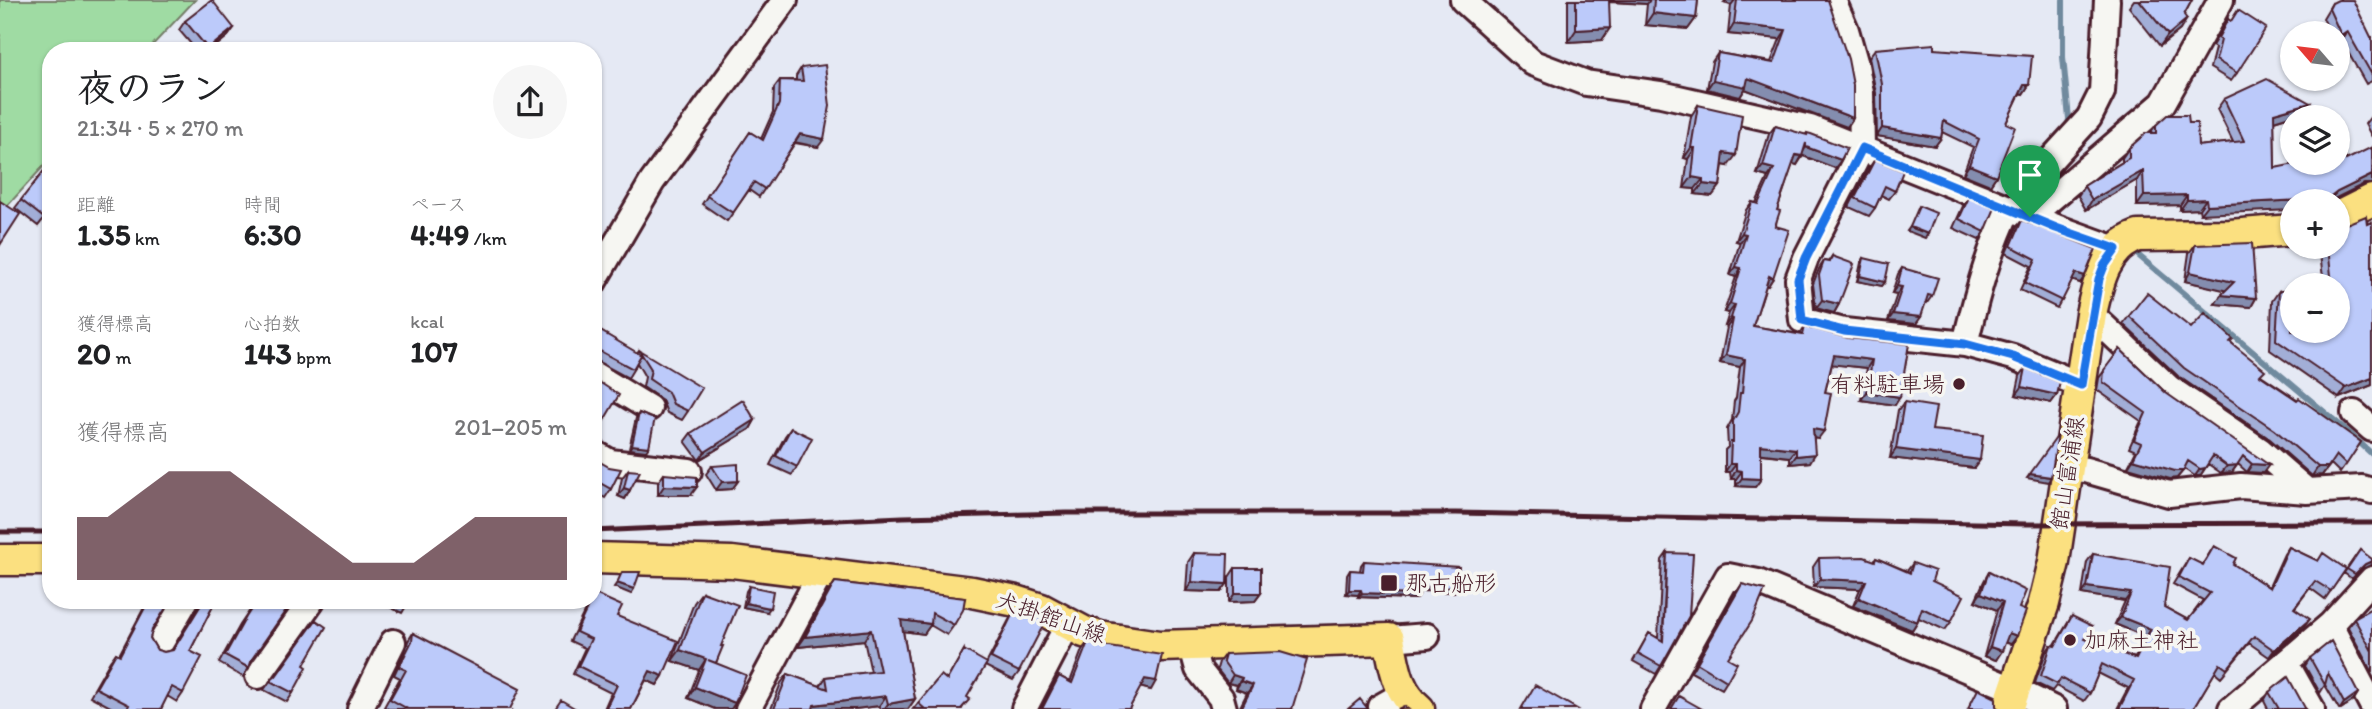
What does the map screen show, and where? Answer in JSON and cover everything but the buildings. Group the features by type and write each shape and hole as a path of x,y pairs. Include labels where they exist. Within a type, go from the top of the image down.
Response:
{"main road":[{"path":"2350,211 2372,200"},
{"path":"2116,249 2125,241 2138,236 2230,235 2280,231"},
{"name":"館山富浦線","path":"2012,699 2044,603 2054,562 2091,314 2104,266 2116,249"},
{"name":"犬掛館山線","path":"602,558 732,562 994,596 1041,609 1100,637 1160,646 1389,639"},
{"path":"0,561 42,560"},
{"path":"1389,639 1401,703"}],"street":[{"path":"602,267 652,181 785,0"},
{"path":"1463,0 1533,63 1586,83 1661,94 1810,128 2116,249"},
{"path":"1833,0 1846,30 1856,65 1861,93 1862,148 1798,279 1802,320 1844,331 1965,344 2013,357 2081,385"},
{"path":"2020,213 2046,165 2090,118 2102,92 2107,0"},
{"path":"1965,344 1995,241 2020,213 2163,103 2221,0"},
{"path":"2091,314 2169,388 2261,451 2307,491"},
{"path":"602,379 649,408"},
{"path":"602,457 610,462 689,471"},
{"path":"2068,468 2086,470 2169,494 2241,486 2307,491 2362,488 2372,491"},
{"path":"748,709 821,573"},
{"path":"1653,709 1728,576 1758,582 2012,699 2054,709"},
{"path":"2231,709 2330,625 2372,579"},
{"path":"159,646 181,609"},
{"path":"258,676 306,609"},
{"path":"1024,709 1068,624"},
{"path":"2330,625 2372,705"},
{"path":"1389,639 1427,636"},
{"path":"360,709 393,642"},
{"path":"1191,643 1198,669 1221,698 1224,709"},
{"path":"2286,663 2312,709"}],"green space":[{"path":"0,0 195,0 155,42 42,42 42,168 0,214"}],"waterway":[{"path":"2063,0 2063,57 2069,119 2067,131"},
{"path":"2139,256 2372,454"}],"railway":[{"path":"602,531 903,517 1067,513 1456,513 2026,524 2372,523"},
{"path":"0,532 42,532"}],"place":[{"name":"有料駐車場","path":"1959,384"},
{"name":"那古船形","path":"1389,583"},
{"name":"加麻土神社","path":"2070,640"}],"route":[{"path":"1862,148 2030,217 2116,249 2099,279 2081,385 2013,357 1965,344 1844,331 1802,320 1798,279 1862,148"}]}
